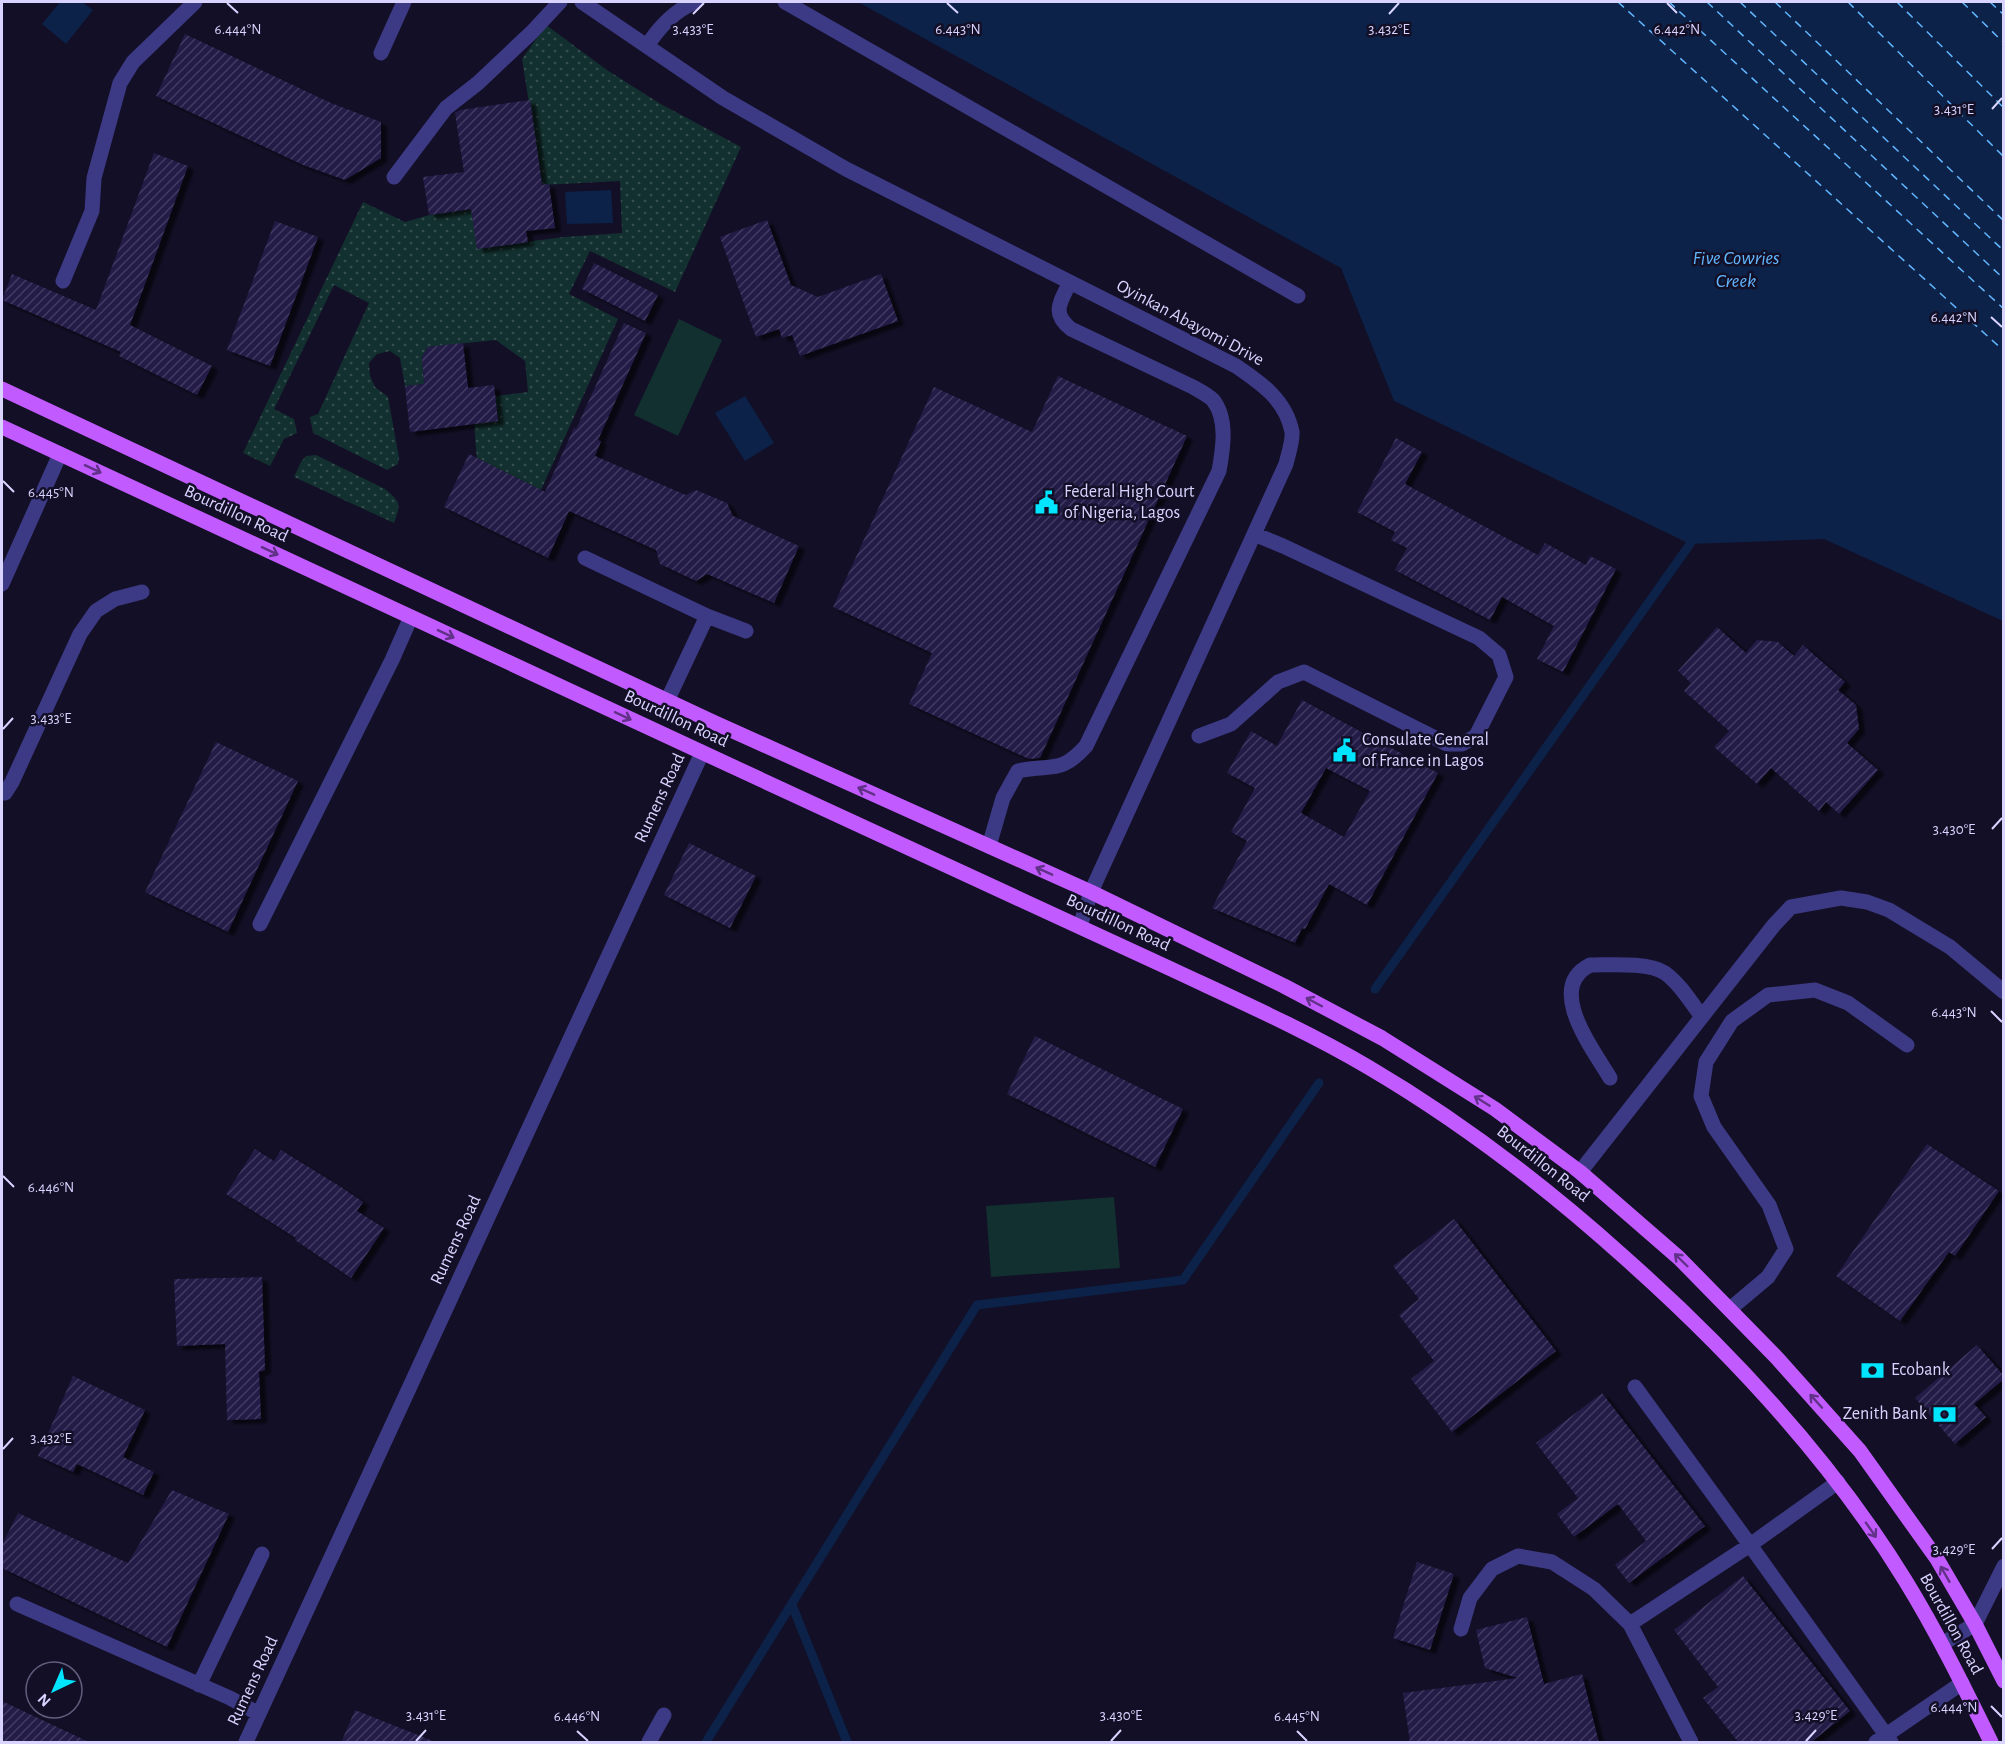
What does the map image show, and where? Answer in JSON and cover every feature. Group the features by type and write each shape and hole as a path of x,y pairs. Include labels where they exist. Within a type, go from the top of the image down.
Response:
{"main road":[{"name":"Bourdillon Road","path":"2,389 667,701 1091,892 1284,986 1383,1038 1495,1109 1580,1172 1679,1258 1777,1358 1860,1451 1937,1559 1975,1624 2004,1681"},
{"name":"Bourdillon Road","path":"2,427 1080,926 1271,1017 1365,1065 1475,1135 1578,1216 1682,1308 1767,1398 1838,1482 1903,1577 1942,1644 1991,1743"}],"street":[{"path":"63,281 92,211 94,178 120,83 133,62 195,2"},
{"path":"381,53 404,2"},
{"path":"394,177 446,108 532,32 560,2"},
{"name":"Oyinkan Abayomi Drive","path":"582,2 723,98 846,169 1236,366 1264,385 1283,406 1292,434 1286,464 1091,892 1080,926"},
{"path":"647,46 659,28 686,6 695,2"},
{"path":"785,2 1298,296"},
{"path":"989,846 1004,798 1018,771 1061,766 1075,759 1086,746 1219,471 1223,447 1221,412 1212,398 1071,329 1061,321 1058,307 1070,282"},
{"path":"2,584 60,454"},
{"path":"1199,736 1231,724 1278,682 1304,672 1447,744 1462,744 1476,736 1506,677 1500,655 1479,638 1254,534"},
{"path":"585,558 707,616 746,631"},
{"path":"2,793 5,793 12,782 80,634 96,611 115,600 142,592"},
{"path":"667,701 707,616"},
{"path":"260,924 392,660 411,617"},
{"name":"Rumens Road","path":"246,1743 702,753"},
{"path":"1580,1172 1774,925 1791,908 1841,898 1878,906 1911,922 1950,947 2004,992"},
{"path":"1610,1078 1574,1016 1572,988 1576,976 1582,969 1590,965 1654,967 1675,982 1702,1017"},
{"path":"1730,1309 1768,1277 1786,1250 1769,1205 1714,1127 1701,1096 1706,1062 1731,1021 1768,995 1815,990 1848,1003 1907,1045"},
{"path":"1635,1387 1750,1545 1884,1740 1962,1683"},
{"path":"1630,1624 1750,1545 1838,1482"},
{"path":"199,1684 262,1554"},
{"path":"1461,1629 1470,1598 1492,1569 1518,1556 1551,1562 1594,1589 1630,1624 1691,1743"},
{"path":"1942,1644 1975,1624 2004,1566"},
{"path":"17,1604 231,1698 259,1714"},
{"path":"648,1743 664,1715"}],"green space":[{"path":"546,25 607,70 659,103 741,147 675,292 590,251 569,294 618,319 541,490 477,460 474,424 498,421 495,396 528,392 525,361 496,340 428,347 422,357 424,384 405,386 400,358 390,351 377,354 369,363 370,376 375,387 388,397 399,458 398,464 387,470 313,433 310,417 318,414 369,303 334,285 274,409 294,419 297,433 284,439 270,466 243,453 363,202 405,222 429,215 471,209 478,248 564,237 622,233 620,181 542,185 522,59"},
{"path":"679,319 722,340 678,436 634,415"},
{"path":"316,455 390,493 398,504 394,523 294,477 306,456"},
{"path":"1114,1197 1120,1268 991,1277 986,1206"}],"water":[{"path":"60,2 82,2 93,10 66,44 42,24"},
{"name":"Five Cowries Creek","path":"858,2 2003,2 2003,621 1824,539 1690,544 1394,401 1341,268"},
{"path":"611,190 613,223 567,224 565,192"},
{"path":"745,396 774,443 745,461 715,413"}],"building":[{"path":"185,34 331,103 381,122 381,158 345,180 303,165 156,96"},
{"path":"530,100 542,185 549,184 555,228 526,231 528,242 477,249 471,209 429,215 423,177 464,172 455,113 460,110"},
{"path":"154,153 188,166 130,325 212,366 197,395 119,356 121,352 2,300 12,274 96,310"},
{"path":"767,220 791,285 818,297 881,274 898,321 800,356 792,335 782,338 779,329 756,337 720,237"},
{"path":"275,221 318,237 270,366 227,350"},
{"path":"594,263 658,295 645,321 582,289"},
{"path":"624,323 646,333 598,440 601,441 595,456 686,495 696,490 727,503 733,516 799,546 774,603 707,574 696,581 660,564 656,550 569,511 548,558 444,507 469,454 545,492"},
{"path":"463,343 468,388 494,385 498,421 410,432 405,386 424,384 422,357 428,347"},
{"path":"1058,376 1187,436 1040,758 1029,759 909,704 932,653 833,607 934,387 1032,432"},
{"path":"1396,438 1422,452 1405,484 1538,555 1545,543 1586,565 1590,556 1616,569 1563,672 1537,659 1554,626 1502,597 1490,620 1395,570 1407,548 1391,540 1395,532 1357,512"},
{"path":"1717,627 1746,653 1757,640 1778,642 1794,656 1803,645 1845,682 1838,690 1856,705 1859,729 1847,743 1878,770 1839,814 1826,802 1819,811 1771,768 1757,784 1714,747 1729,731 1684,691 1691,683 1678,671"},
{"path":"1302,700 1438,773 1367,905 1329,884 1295,943 1212,908 1247,841 1231,832 1255,788 1227,773 1251,731 1277,746","holes":["1326,768 1370,791 1344,837 1301,813"]},
{"path":"216,742 298,781 228,932 145,892"},
{"path":"689,843 756,876 730,928 664,895"},
{"path":"1035,1036 1183,1109 1155,1167 1007,1094"},
{"path":"1927,1144 1999,1191 1955,1256 1949,1252 1900,1321 1836,1276"},
{"path":"255,1149 274,1161 281,1150 363,1202 357,1211 384,1228 351,1278 295,1240 296,1238 226,1194"},
{"path":"1454,1219 1556,1351 1452,1432 1411,1379 1434,1361 1399,1315 1419,1299 1393,1266"},
{"path":"262,1277 265,1370 259,1372 261,1419 227,1420 225,1344 177,1346 174,1279"},
{"path":"1977,1345 2004,1376 2004,1379 1974,1404 1986,1417 1955,1444 1915,1398"},
{"path":"73,1376 145,1410 123,1457 154,1472 143,1495 77,1464 73,1472 38,1456"},
{"path":"1602,1393 1705,1526 1629,1583 1615,1565 1646,1541 1618,1504 1574,1537 1557,1514 1578,1498 1536,1443"},
{"path":"172,1490 229,1514 167,1647 2,1568 2,1545 18,1513 128,1563"},
{"path":"1417,1562 1454,1574 1430,1650 1393,1638"},
{"path":"1743,1576 1850,1711 1810,1743 1739,1743 1703,1698 1718,1687 1674,1630"},
{"path":"1527,1617 1544,1684 1582,1674 1599,1743 1410,1743 1403,1693 1518,1678 1485,1668 1476,1630"},
{"path":"2,1701 24,1711 24,1720 42,1720 91,1743 2,1743"},
{"path":"355,1710 433,1741 433,1743 341,1743"}],"waterway":[{"path":"1375,989 1690,544"},
{"path":"706,1742 977,1305 1183,1280 1319,1083"},
{"path":"792,1605 847,1742"}],"ferry route":[{"path":"1618,2 2004,351"},
{"path":"1669,2 2004,309"},
{"path":"1707,2 2004,279"},
{"path":"1740,2 2004,251"},
{"path":"1775,2 2004,221"},
{"path":"1848,2 2004,157"},
{"path":"1897,2 2004,108"},
{"path":"1962,2 2004,43"},
{"path":"1990,2 2004,15"}],"place":[{"name":"Federal High Court of Nigeria, Lagos","path":"1046,502"},
{"name":"Consulate General of France in Lagos","path":"1344,750"},
{"name":"Ecobank","path":"1873,1370"},
{"name":"Zenith Bank","path":"1945,1414"}]}
